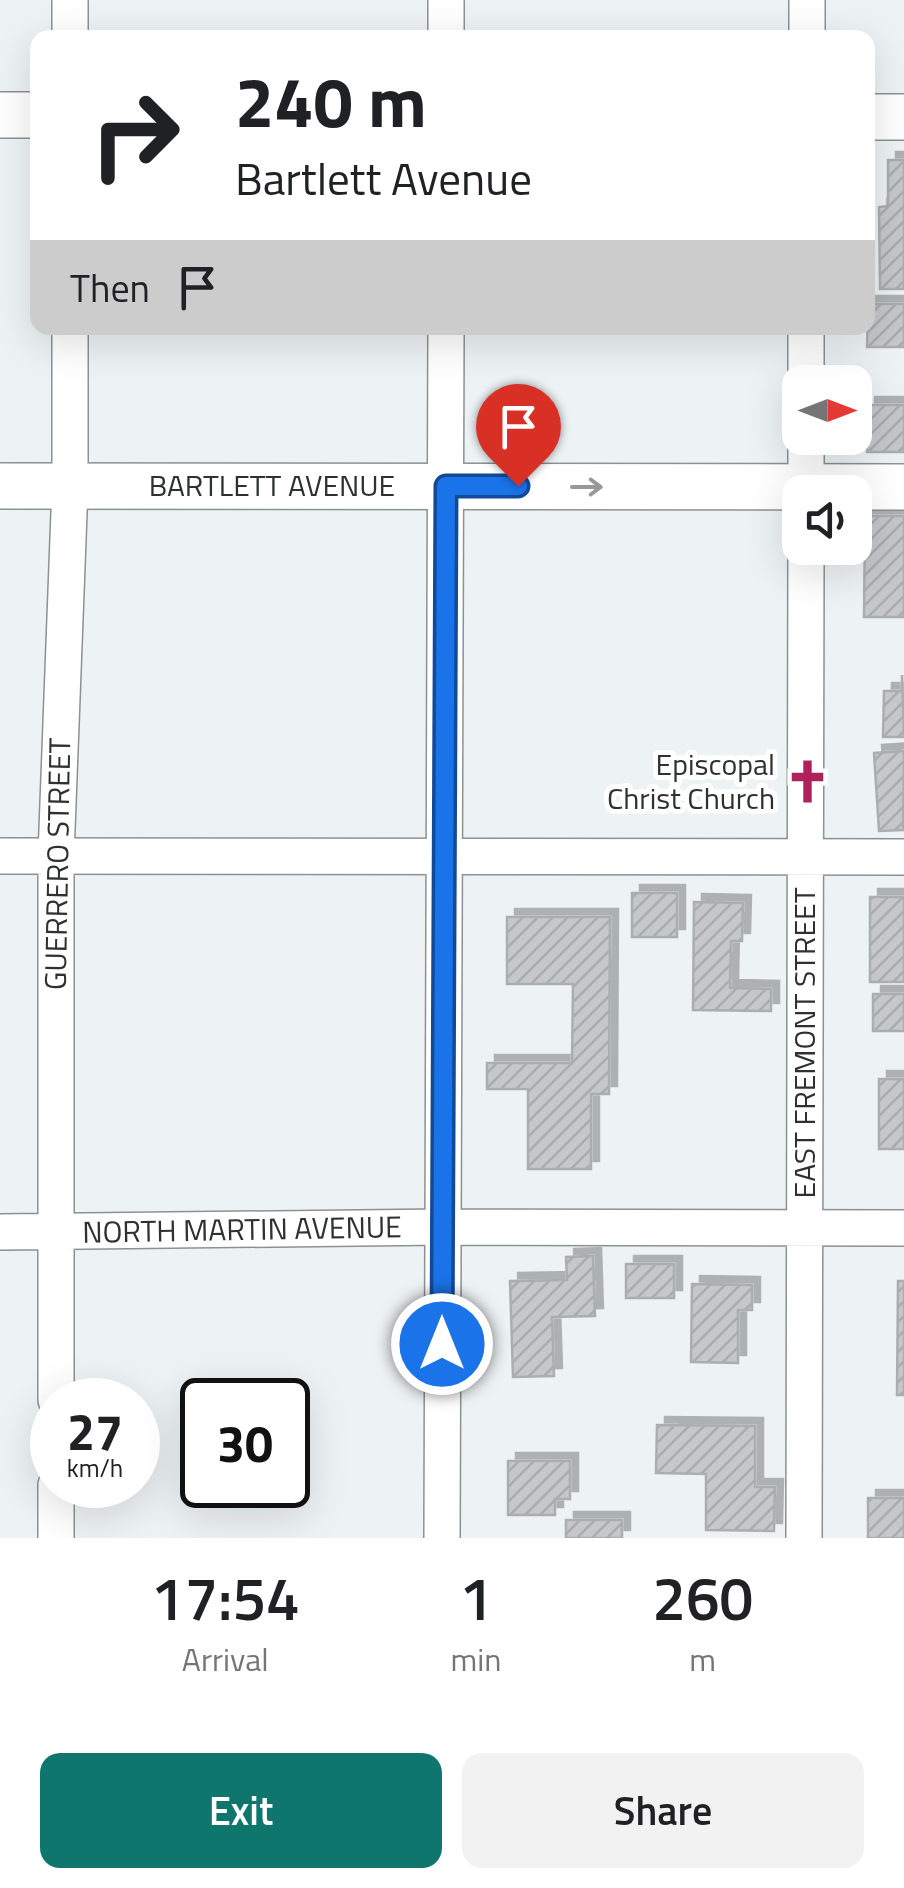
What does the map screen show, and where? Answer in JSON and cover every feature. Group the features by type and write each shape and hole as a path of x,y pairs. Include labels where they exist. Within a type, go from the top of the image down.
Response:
{"main road":[{"path":"0,115 30,115"},
{"path":"875,117 904,117"},
{"name":"BARTLETT AVENUE","path":"0,486 782,490"},
{"name":"BARTLETT AVENUE","path":"872,488 904,487"}],"street":[{"path":"70,0 70,30"},
{"path":"446,0 446,30"},
{"path":"807,0 807,30"},
{"name":"GUERRERO STREET","path":"56,1378 56,856 70,486 70,335"},
{"path":"442,1538 446,335"},
{"path":"806,335 806,365"},
{"name":"EAST FREMONT STREET","path":"804,1538 806,565"},
{"path":"0,856 904,858"},
{"name":"NORTH MARTIN AVENUE","path":"0,1232 442,1227 904,1228"},
{"path":"56,1508 56,1538"}],"building":[{"path":"888,160 904,160 904,289 880,289 879,207 888,206"},
{"path":"875,304 904,304 904,347 867,347 867,335 875,335"},
{"path":"872,405 904,405 904,452 872,452"},
{"path":"872,516 904,516 904,617 864,617 865,565 872,565"},
{"path":"902,675 904,737 883,737 884,691 902,691"},
{"path":"904,751 903,830 879,831 874,753"},
{"path":"632,893 677,893 677,937 632,937"},
{"path":"870,897 904,897 904,982 870,982"},
{"path":"694,902 743,903 742,941 731,941 730,988 771,989 771,1011 693,1010"},
{"path":"507,917 610,917 609,1094 591,1094 591,1169 528,1169 528,1089 487,1089 487,1063 572,1063 573,984 507,984"},
{"path":"873,994 904,994 904,1031 873,1031"},
{"path":"879,1079 904,1079 904,1149 879,1149"},
{"path":"593,1256 595,1316 552,1317 554,1376 513,1377 510,1281 567,1280 566,1257"},
{"path":"626,1264 674,1264 674,1298 626,1298"},
{"path":"898,1281 904,1281 904,1395 897,1395"},
{"path":"692,1284 752,1285 752,1310 738,1310 738,1363 691,1362"},
{"path":"657,1425 755,1426 755,1487 775,1487 774,1531 706,1530 706,1474 656,1473"},
{"path":"508,1461 570,1461 570,1499 555,1499 555,1515 508,1515"},
{"path":"868,1498 904,1498 904,1538 868,1538"},
{"path":"566,1520 622,1520 622,1538 566,1538"}],"place":[{"name":"Episcopal Christ Church","path":"808,782"}],"route":[{"path":"442,1344 446,486 518,486"}]}
